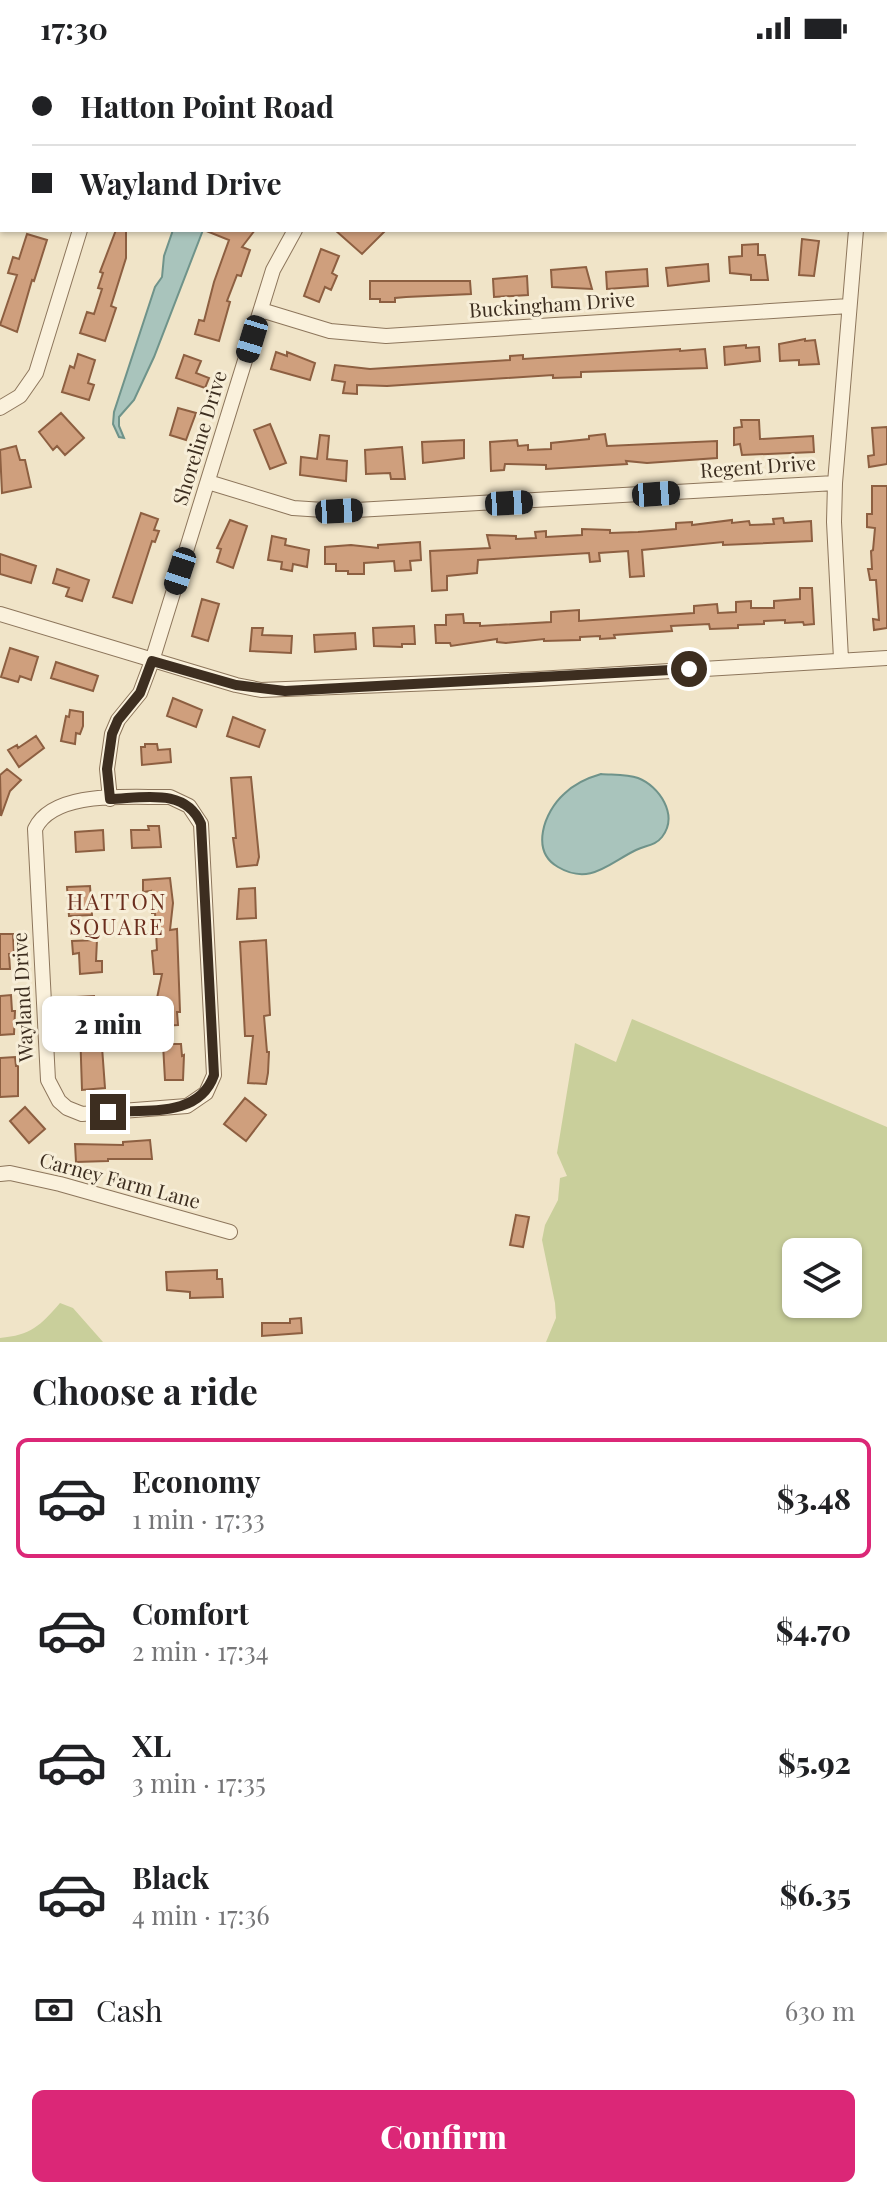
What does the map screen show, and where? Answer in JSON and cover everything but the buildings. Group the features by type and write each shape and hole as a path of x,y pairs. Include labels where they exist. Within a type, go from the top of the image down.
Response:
{"street":[{"path":"0,408 20,396 36,373 79,232"},
{"name":"Shoreline Drive","path":"152,661 273,270 294,232"},
{"path":"841,659 835,483 856,232"},
{"name":"Buckingham Drive","path":"261,310 330,331 386,336 849,306"},
{"name":"Regent Drive","path":"208,482 293,508 339,511 835,483"},
{"path":"0,614 236,685 285,691 887,658"},
{"path":"110,799 107,769 112,734 118,720 140,693 152,661"},
{"name":"Wayland Drive","path":"170,797 189,806 201,824 215,1064 206,1093 187,1106 78,1113 59,1101 48,1080 35,829 46,813 60,805 72,801 110,799 170,797"},
{"name":"Carney Farm Lane","path":"0,1174 10,1173 74,1187 230,1232"}],"green space":[{"path":"632,1019 887,1127 887,1342 546,1342 556,1318 542,1240 545,1225 558,1200 560,1178 567,1176 557,1153 575,1043 616,1062"},
{"path":"60,1303 73,1308 103,1342 0,1342 0,1338 34,1328"}],"water":[{"path":"172,232 202,232 154,357 134,400 119,417 124,438 119,437 113,424 114,412 155,287 162,277 164,256"},
{"path":"601,774 624,775 646,782 664,802 667,828 656,842 599,870 580,874 569,872 549,860 544,851 542,842 546,821 568,790 581,781"}],"district":[{"name":"HATTON SQUARE","path":"117,914"}],"route":[{"path":"108,1112 187,1106 206,1093 214,1075 201,824 189,806 170,797 110,799 107,769 112,734 118,720 140,693 152,661 236,685 285,691 689,669"}]}
